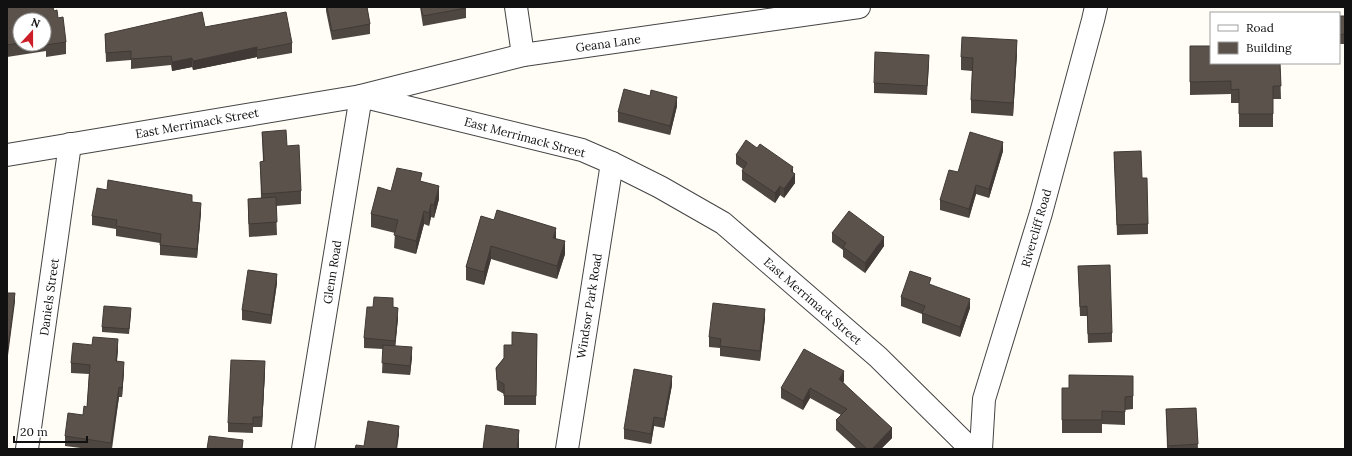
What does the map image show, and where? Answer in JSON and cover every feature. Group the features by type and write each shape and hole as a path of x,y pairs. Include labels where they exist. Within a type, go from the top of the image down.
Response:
{"street":[{"path":"516,7 523,55"},
{"name":"Geana Lane","path":"361,96 523,55 859,7"},
{"name":"Rivercliff Road","path":"981,449 984,399 1041,213 1096,7"},
{"name":"East Merrimack Street","path":"7,155 361,96 582,150 660,187 723,223 878,357 971,449"},
{"name":"Glenn Road","path":"303,449 361,96"},
{"name":"Daniels Street","path":"27,449 70,144"},
{"name":"Windsor Park Road","path":"567,449 612,163"}],"building":[{"path":"7,7 53,7 54,11 57,10 58,18 63,17 66,42 52,44 52,12 12,12 12,44 7,45"},
{"path":"327,7 367,7 370,24 332,31"},
{"path":"421,7 466,7 466,8 423,16"},
{"path":"202,12 205,27 286,12 292,43 257,50 257,47 193,61 192,58 172,62 171,56 131,59 131,51 106,53 105,34"},
{"path":"1340,16 1345,16 1345,34 1340,35"},
{"path":"962,37 1017,40 1013,103 971,100 973,58 961,57"},
{"path":"1190,46 1210,46 1210,64 1280,64 1281,86 1273,86 1273,114 1239,114 1239,89 1231,90 1231,81 1190,82"},
{"path":"875,52 929,55 927,86 874,83"},
{"path":"624,89 650,96 651,90 677,97 670,126 618,112"},
{"path":"286,130 287,146 299,145 301,191 262,194 260,162 264,161 262,132"},
{"path":"970,132 1003,142 989,189 976,185 969,209 940,200 949,170 958,172"},
{"path":"746,140 757,148 760,144 793,167 791,171 795,174 784,189 780,186 775,193 742,171 747,163 736,155"},
{"path":"1141,151 1142,178 1147,178 1148,224 1117,225 1114,152"},
{"path":"397,168 422,173 420,181 439,186 434,205 431,204 429,213 424,211 416,241 394,235 398,220 371,214 378,187 391,191"},
{"path":"108,180 192,195 192,202 201,203 197,249 160,245 161,234 116,226 117,220 92,216 97,188 107,190"},
{"path":"276,197 277,222 249,224 248,199"},
{"path":"497,210 556,228 553,238 565,241 557,266 491,246 484,272 466,267 481,216 494,220"},
{"path":"849,211 884,237 865,263 843,247 846,243 832,233"},
{"path":"1110,265 1112,333 1088,334 1087,306 1080,307 1078,266"},
{"path":"248,270 277,274 271,315 242,310"},
{"path":"910,271 931,278 929,284 970,299 960,327 922,313 925,306 901,297"},
{"path":"7,293 15,293 7,354"},
{"path":"374,297 393,298 393,307 398,308 395,341 364,338 367,307 373,307"},
{"path":"713,303 765,309 760,351 720,346 721,339 709,337"},
{"path":"104,306 131,308 129,329 102,327"},
{"path":"512,332 537,334 536,396 504,396 504,384 497,380 496,368 504,358 504,345 512,345"},
{"path":"93,337 118,339 116,361 124,362 122,388 119,387 111,443 65,436 68,413 83,415 84,406 87,407 90,365 71,363 73,343 92,345"},
{"path":"383,345 412,347 410,366 382,363"},
{"path":"804,349 844,371 839,379 892,428 872,449 867,449 836,420 847,409 810,388 803,401 781,388"},
{"path":"231,360 265,361 262,417 253,417 253,424 228,423"},
{"path":"634,369 672,376 664,419 654,417 651,434 624,429"},
{"path":"1069,375 1133,376 1133,396 1125,397 1125,412 1102,411 1102,420 1062,420 1062,388 1069,388"},
{"path":"1196,408 1198,444 1168,446 1166,409"},
{"path":"368,421 399,426 396,449 355,449 356,445 364,446"},
{"path":"486,425 519,430 517,449 483,449"},
{"path":"209,436 243,440 242,449 207,449"}]}
